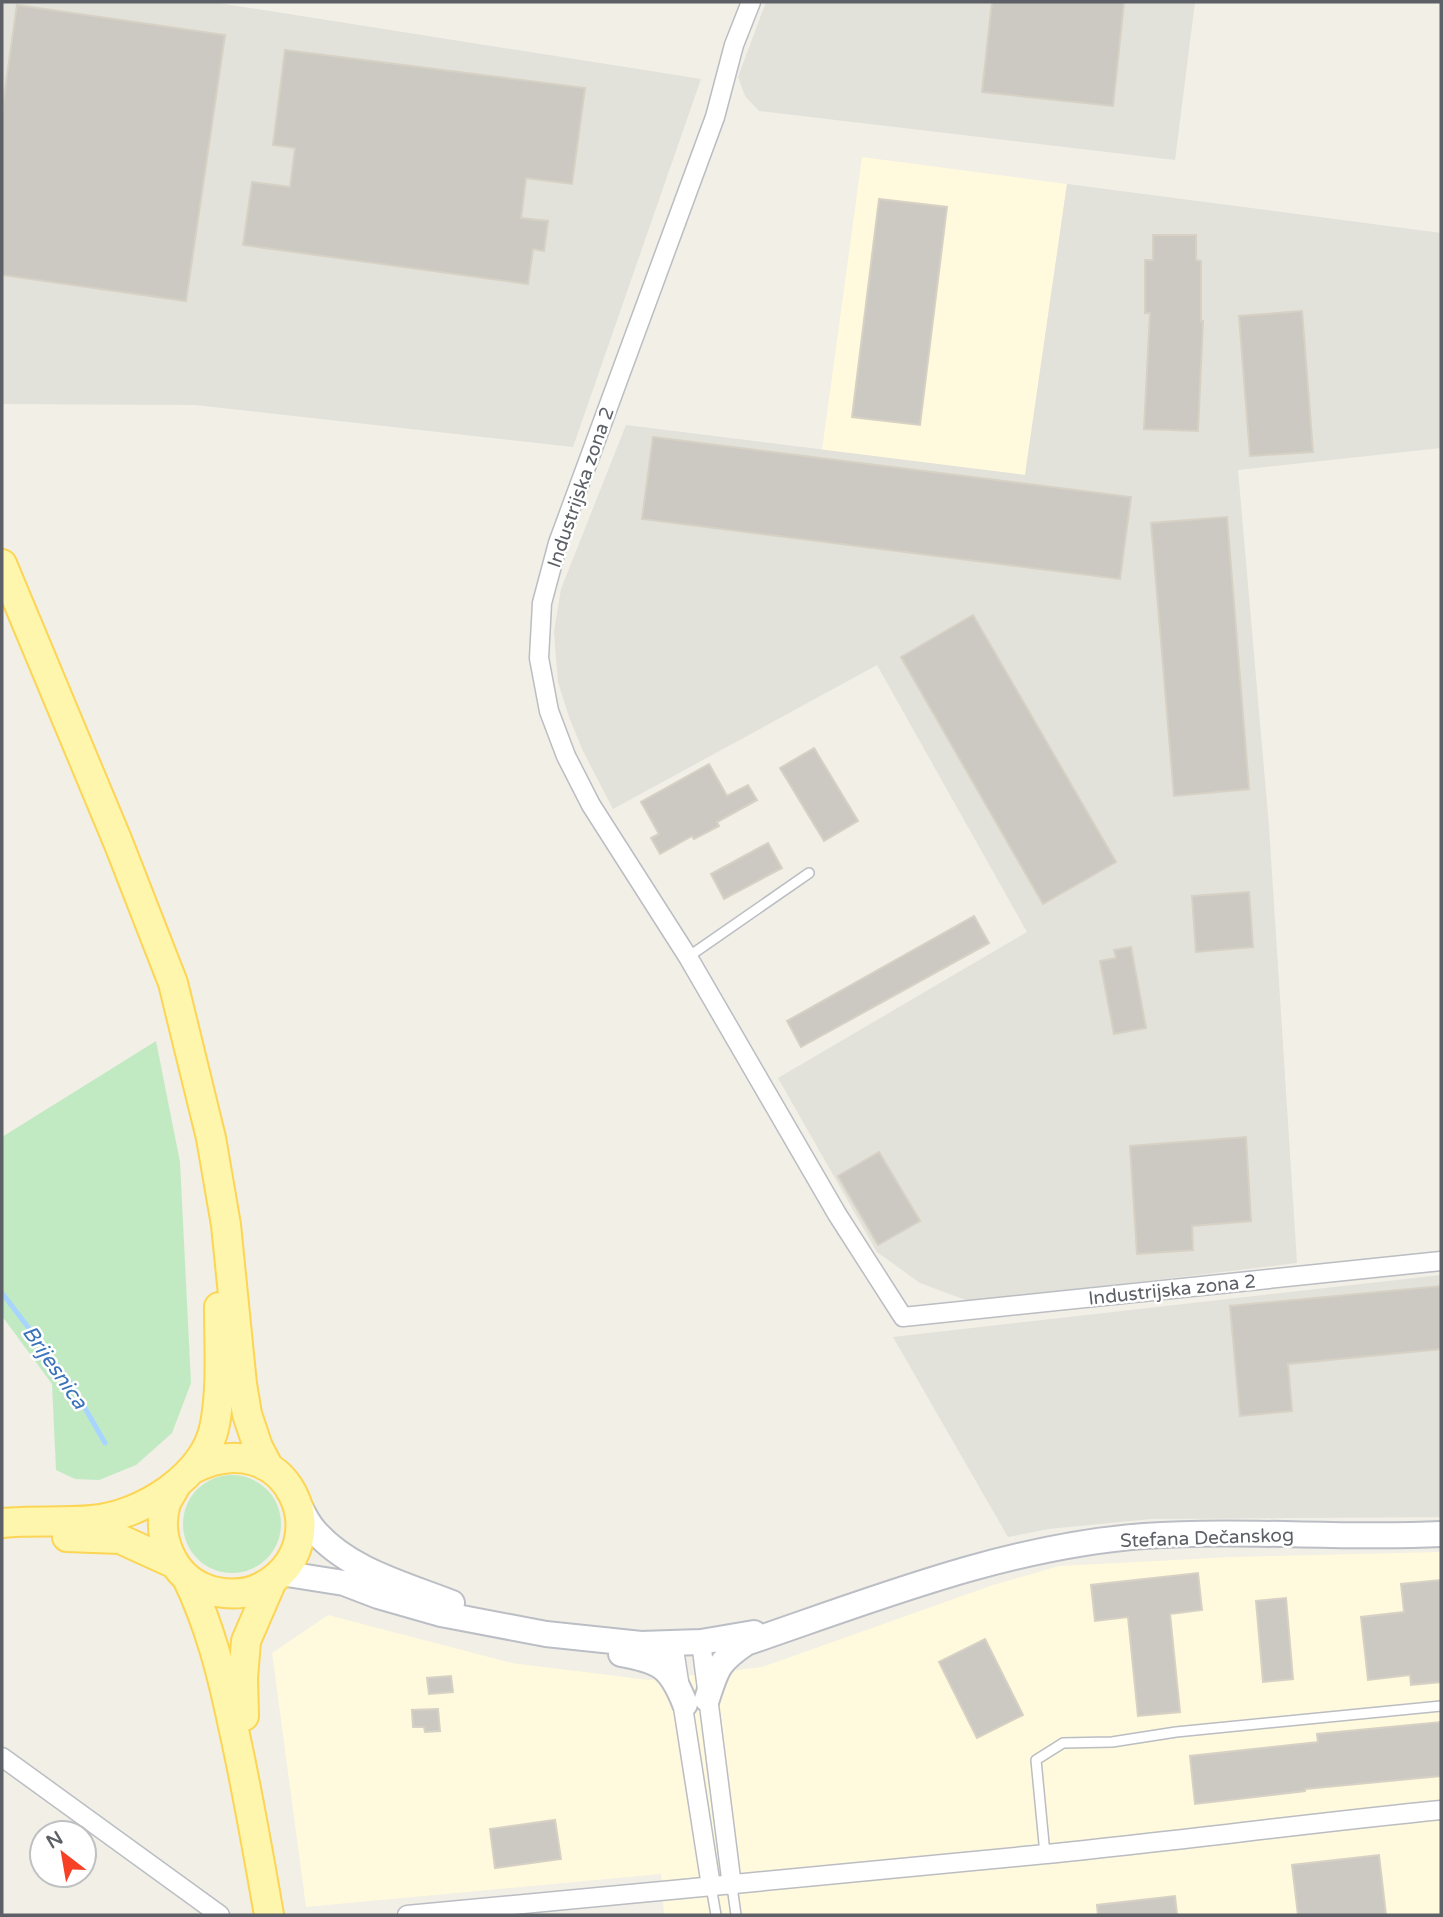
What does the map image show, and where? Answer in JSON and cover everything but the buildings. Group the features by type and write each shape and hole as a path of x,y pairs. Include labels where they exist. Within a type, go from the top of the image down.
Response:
{"main road":[{"path":"2,564 118,842 173,983 211,1138 226,1225 242,1384 250,1426 268,1466"},
{"path":"218,1185 218,1398 215,1426 209,1444 166,1503 163,1524 166,1545 206,1620 218,1659 246,1782 267,1906"},
{"path":"2,1523 93,1520 123,1514 146,1505 209,1460 249,1458 268,1466 283,1479 312,1528 343,1556 383,1577 514,1629"},
{"path":"246,1782 243,1678 246,1641 276,1577 293,1556 300,1537 300,1516 294,1496"},
{"name":"Stefana Dečanskog","path":"816,1618 1038,1551 1142,1536 1221,1533 1441,1534"},
{"path":"2,1535 120,1539 181,1571 203,1588 220,1593 239,1594 256,1589 276,1577 344,1583 441,1614 514,1629 606,1642 701,1642 757,1633 816,1618"},
{"path":"545,1634 586,1647 652,1661 665,1669 696,1702 727,1656 746,1643 816,1618"}],"street":[{"name":"Industrijska zona 2","path":"751,2 734,45 715,117 558,543 542,603 539,658 549,711 566,756 604,827 688,957 837,1214 903,1317 1441,1261"},
{"path":"701,1642 696,1702 711,1886"},
{"path":"673,1643 696,1702 732,1886"},
{"path":"2,1757 220,1915"},
{"path":"407,1915 732,1886 1441,1810"}],"lane":[{"path":"688,957 810,873"},
{"path":"1045,1854 1036,1760 1063,1743 1112,1742 1176,1732 1441,1706"},
{"path":"711,1886 716,1915"},
{"path":"732,1886 737,1915"}],"shaded area":[{"path":"2,2 212,2 701,79 573,447 195,405 2,404"},
{"path":"766,2 1195,2 1175,160 759,111 745,96 738,77"},
{"path":"862,157 1067,184 1025,475 822,450"},
{"path":"1067,184 1441,233 1441,448 1238,470 1269,827 1297,1263 971,1302 920,1283 877,1252 778,1078 1027,932 877,665 613,809 569,717 558,682 554,632 561,589 626,425 1025,475"},
{"path":"1441,1275 1441,1517 1151,1519 1048,1529 1008,1537 893,1337"},
{"path":"1441,1552 1441,1915 664,1915 661,1874 306,1907 272,1653 328,1615 512,1663 649,1680 762,1667 993,1585 1059,1566 1231,1557"}],"green space":[{"path":"156,1041 180,1162 191,1383 172,1433 136,1465 99,1480 75,1479 56,1470 52,1384 2,1316 2,1137"},
{"path":"232,1475 251,1479 267,1489 277,1505 281,1524 277,1543 267,1559 251,1569 232,1573 213,1569 197,1559 187,1543 183,1524 187,1505 197,1489 213,1479"}],"waterway":[{"name":"Brijesnica","path":"2,1293 70,1382 105,1443"}]}
